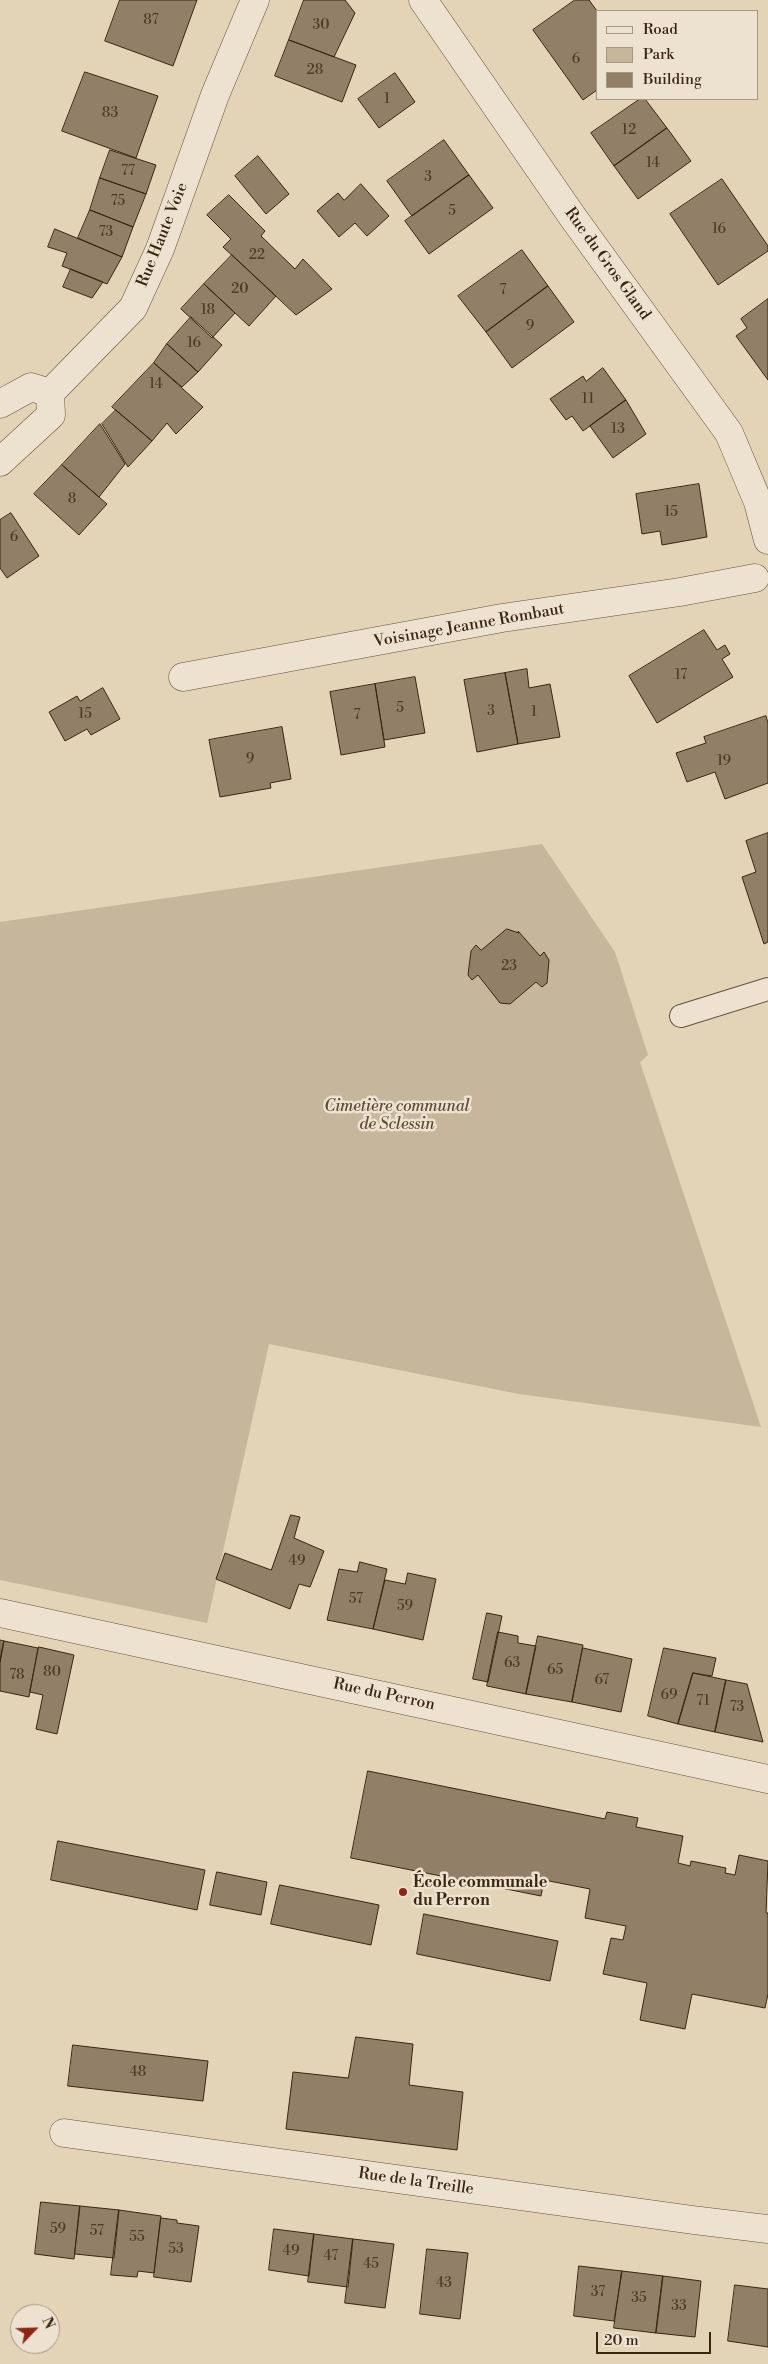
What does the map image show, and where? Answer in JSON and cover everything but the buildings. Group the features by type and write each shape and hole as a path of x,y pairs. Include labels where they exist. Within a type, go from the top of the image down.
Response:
{"street":[{"name":"Rue Haute Voie","path":"50,393 133,308 160,249 215,95 255,0"},
{"name":"Rue du Gros Gland","path":"423,0 572,216 728,433 758,502 768,540"},
{"path":"0,404 31,387 50,393 51,415 0,462"},
{"path":"761,586 754,571 759,561 768,554"},
{"name":"Voisinage Jeanne Rombaut","path":"183,677 502,618 680,592 761,586"},
{"name":"Rue du Perron","path":"0,1613 768,1779"},
{"name":"Rue de la Treille","path":"64,2133 683,2219 768,2228"}],"lane":[{"path":"681,1016 768,989"}],"green space":[{"name":"Cimetière communal de Sclessin","path":"542,844 615,952 648,1055 640,1062 761,1427 519,1394 269,1344 207,1623 0,1580 0,922"}],"place":[{"name":"École communale du Perron","path":"403,1892"}]}
